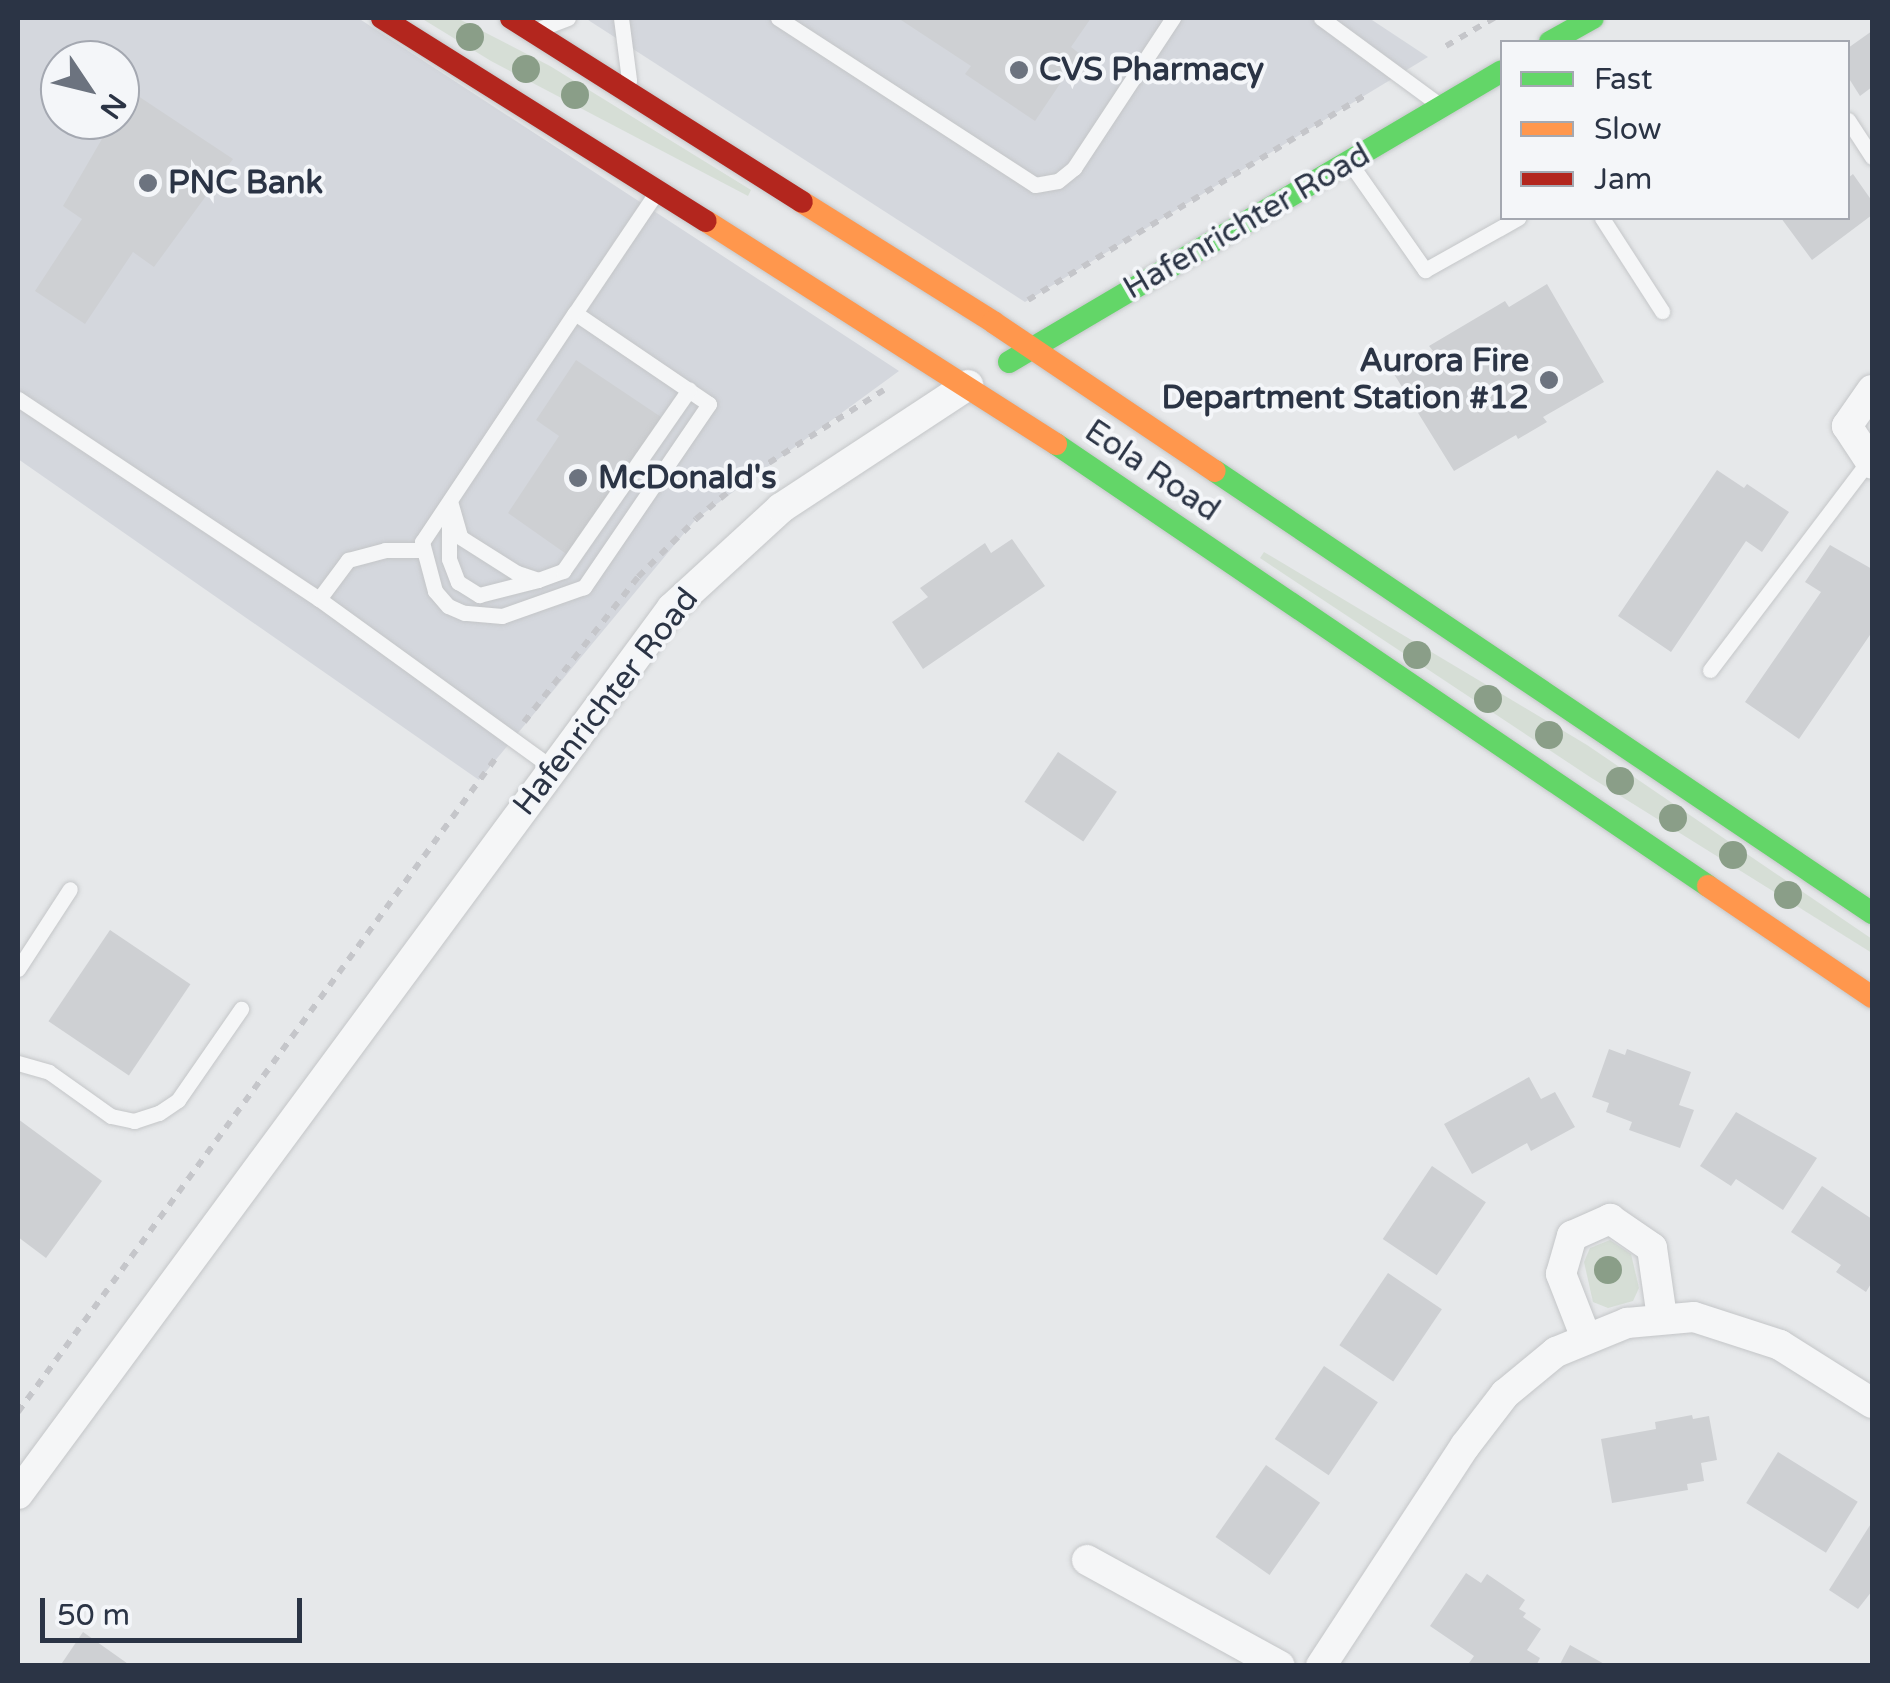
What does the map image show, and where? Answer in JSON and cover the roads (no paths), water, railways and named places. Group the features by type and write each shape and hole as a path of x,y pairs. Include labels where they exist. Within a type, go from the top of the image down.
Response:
{"street":[{"name":"Eola Road","path":"382,18 660,189 968,386 1872,997"},
{"path":"1554,40 1592,18"},
{"name":"Eola Road","path":"522,24 1034,349 1872,913"},
{"name":"Hafenrichter Road","path":"18,1494 672,608 720,562 811,487 968,386 1500,72"},
{"path":"1870,463 1846,426 1872,390"},
{"path":"1586,1338 1561,1274 1572,1236 1610,1219 1652,1248 1662,1318"},
{"path":"1321,1666 1505,1394 1556,1352 1627,1323 1694,1318 1780,1346 1872,1403"},
{"path":"1087,1560 1280,1666"}],"lane":[{"path":"522,24 568,18"},
{"path":"621,18 626,74 635,93"},
{"path":"778,18 1035,185 1058,181 1074,168 1173,18"},
{"path":"1321,18 1442,107"},
{"path":"1850,123 1872,156"},
{"path":"1349,162 1425,270 1514,220"},
{"path":"575,313 709,404 584,587 502,616 464,614 448,606 435,591 422,542 575,313 660,189"},
{"path":"1603,220 1662,311"},
{"path":"450,501 448,559 458,582 479,596 562,572 580,552 688,390"},
{"path":"18,399 318,598 552,768"},
{"path":"1710,670 1870,463"},
{"path":"450,501 460,537 517,573 538,580"},
{"path":"318,598 348,560 385,550 423,550"},
{"path":"18,969 70,889"},
{"path":"18,1063 49,1072 111,1116 134,1121 159,1114 178,1100 241,1009"}],"place":[{"name":"CVS Pharmacy","path":"1019,70"},
{"name":"PNC Bank","path":"148,183"},
{"name":"Aurora Fire Department Station #12","path":"1549,380"},
{"name":"McDonald's","path":"578,478"}]}
